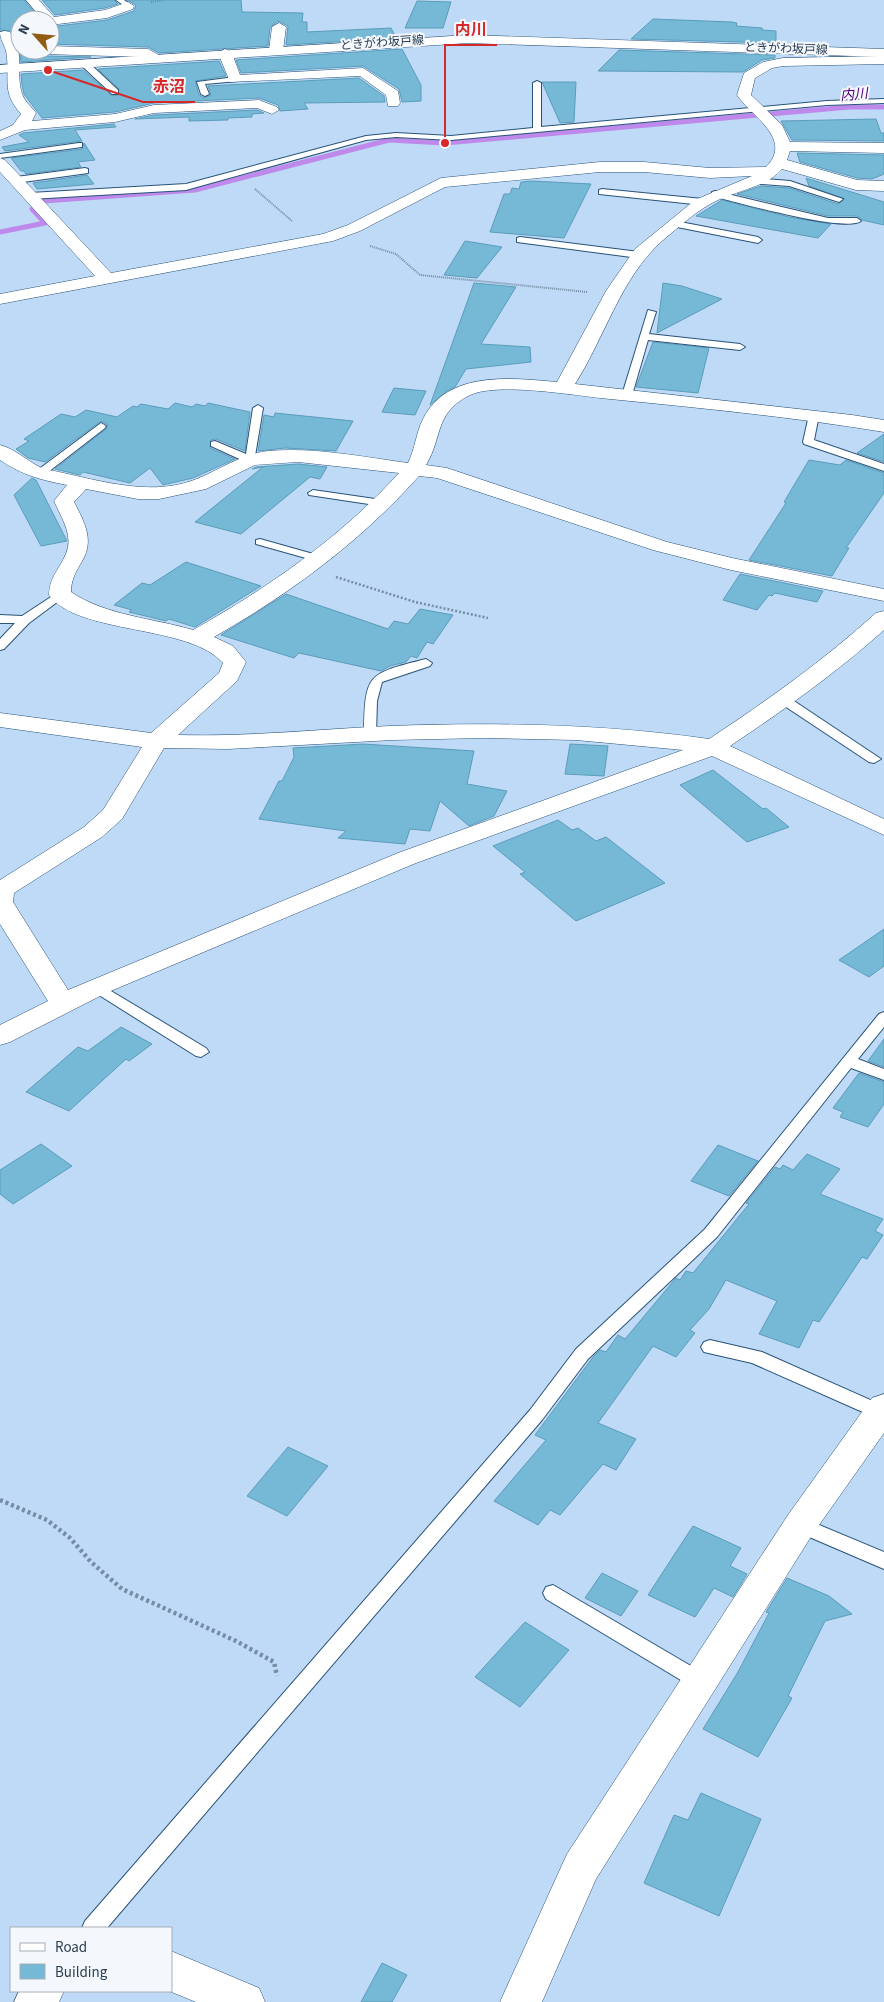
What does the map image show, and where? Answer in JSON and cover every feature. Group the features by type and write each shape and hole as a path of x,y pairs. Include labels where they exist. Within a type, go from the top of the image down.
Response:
{"street":[{"path":"32,0 41,10"},
{"path":"60,20 107,14 124,3"},
{"path":"276,50 279,27"},
{"name":"ときがわ坂戸線","path":"6,69 225,53 475,39 884,53"},
{"path":"0,136 15,132 22,126 29,113 18,100 6,69 8,43"},
{"path":"60,50 148,53 157,58"},
{"path":"225,53 235,79 363,72 393,94 393,103"},
{"path":"562,389 575,370 612,296 639,255 709,198 752,181 775,167 784,146 784,138 780,131 749,104 744,95 745,86 750,76 768,65 783,62 884,60"},
{"path":"22,126 115,118 154,109 259,104 272,110"},
{"path":"784,146 884,148"},
{"path":"0,163 108,280"},
{"path":"0,299 108,280 336,235 354,228 441,183 600,167 644,167 710,172 775,167 856,185 884,186"},
{"path":"196,638 236,616 314,563 382,503 421,458 433,420 441,406 472,387 562,389 814,415 884,426"},
{"path":"0,451 23,467 39,474 138,493 166,492 199,485 250,460 298,456 440,472 660,546 730,564 884,595"},
{"path":"63,1003 0,903 2,890 93,832 113,814 157,741 229,676 235,662 232,654 220,647 196,638 103,614 72,603 60,595 59,586 62,575 78,547 77,530 64,501 80,483"},
{"path":"0,1036 96,987 407,858 713,747 784,700 845,653 884,618"},
{"path":"0,720 157,741 370,734 536,732 628,736 713,747 884,828"},
{"path":"521,2002 581,1867 800,1525 882,1409"},
{"path":"172,1971 244,2002"},
{"path":"34,2002 42,1992"}],"lane":[{"path":"85,64 115,92"},
{"path":"204,94 201,82 235,79"},
{"path":"537,83 537,130"},
{"path":"30,196 186,186 373,137 396,135 451,138 756,109 827,103 884,101"},
{"path":"0,156 79,145"},
{"path":"16,180 85,171"},
{"path":"752,181 790,184 839,199"},
{"path":"602,192 709,198 828,221 857,221"},
{"path":"675,224 758,240"},
{"path":"520,240 639,255"},
{"path":"627,396 651,312"},
{"path":"644,337 679,339 740,347"},
{"path":"215,444 250,460 258,408"},
{"path":"814,415 808,442 884,468"},
{"path":"39,474 101,426"},
{"path":"313,493 382,503"},
{"path":"260,542 314,563"},
{"path":"0,646 25,620 60,595"},
{"path":"0,619 25,620"},
{"path":"370,734 374,682 384,676 402,672 426,663"},
{"path":"784,700 874,759"},
{"path":"96,987 201,1052"},
{"path":"94,1927 536,1415 582,1354 711,1233 884,1017"},
{"path":"848,1061 884,1076"},
{"path":"710,1347 756,1356 882,1409"},
{"path":"800,1525 884,1561"},
{"path":"553,1593 701,1682"}],"path":[{"path":"336,235 355,243 396,254 420,275 612,296"},
{"path":"314,563 415,602 488,618"},
{"path":"0,1500 46,1520 70,1538 91,1562 122,1589 164,1610 236,1641 274,1662 283,1706"}],"building":[{"path":"0,0 24,0 32,10 10,10 10,31 0,30"},
{"path":"42,0 114,0 118,4 105,8 60,14 60,10 51,10"},
{"path":"127,0 241,0 242,12 303,13 302,22 307,22 307,32 391,28 396,38 286,45 288,26 278,21 270,27 268,46 159,53 148,47 60,44 60,26 107,20 134,11 136,5"},
{"path":"417,1 451,2 443,28 405,28"},
{"path":"653,19 732,22 737,23 736,26 776,31 776,43 631,39"},
{"path":"402,49 421,85 421,101 402,102 399,89 363,66 241,73 236,60"},
{"path":"619,50 775,55 775,58 762,60 743,72 598,71"},
{"path":"60,56 91,57 60,59"},
{"path":"21,60 49,60 21,62"},
{"path":"219,61 226,76 195,81 199,95 204,98 211,95 208,86 359,78 384,96 385,102 304,103 308,109 280,111 278,105 259,98 154,103 115,112 42,118 24,94 22,85 21,74 83,70 111,95 118,96 119,89 98,69"},
{"path":"542,82 576,82 574,122 560,123"},
{"path":"257,110 264,113 252,114 252,117 228,118 228,120 189,121 189,117 135,119 154,115"},
{"path":"876,119 881,133 884,133 884,141 792,140 781,121"},
{"path":"114,124 116,127 75,130 82,141 5,151 2,147 29,142 19,135 23,133"},
{"path":"84,143 95,160 78,162 81,167 26,174 24,171 21,171 11,158 82,149"},
{"path":"797,153 884,155 884,174 872,179 857,178 800,162"},
{"path":"87,175 94,184 37,189 33,183"},
{"path":"806,178 884,202 884,225 862,220 857,216 828,216 737,194 761,186 789,188 838,204 845,199 809,186"},
{"path":"521,182 591,184 564,238 490,232 504,194 510,194 512,188 519,189"},
{"path":"722,200 789,217 831,224 818,238 696,216"},
{"path":"465,241 502,247 477,278 444,275"},
{"path":"474,283 516,287 481,344 530,347 531,362 466,369 455,387 430,405"},
{"path":"663,283 682,286 722,299 657,333"},
{"path":"653,342 709,348 698,393 636,387"},
{"path":"394,388 426,391 415,415 382,412"},
{"path":"175,403 192,407 196,404 205,406 208,403 250,412 245,451 216,439 211,440 210,448 235,459 193,478 163,485 150,468 130,483 83,472 80,475 55,469 106,429 108,425 101,421 45,462 28,458 16,449 29,441 24,439 61,414 75,417 86,410 117,417 133,406 137,407 141,404 168,409"},
{"path":"275,413 353,421 336,451 285,448 258,451 264,415 274,417"},
{"path":"884,434 884,462 857,453"},
{"path":"809,460 840,465 846,460 884,473 884,493 846,548 849,548 832,576 749,560 786,503 784,502"},
{"path":"298,464 327,467 320,479 310,477 241,534 195,522 263,467 252,469 256,467"},
{"path":"32,478 36,480 67,541 41,546 14,495"},
{"path":"186,562 261,586 195,627 169,619 166,621 129,612 132,610 114,605 142,583 150,585"},
{"path":"740,574 823,591 817,602 775,593 772,596 769,595 757,610 723,600"},
{"path":"286,594 388,629 394,621 408,624 420,609 453,615 433,644 427,642 417,658 411,656 406,662 390,666 381,671 299,653 294,658 221,635"},
{"path":"363,744 474,751 467,784 507,791 494,816 469,826 440,801 430,831 410,829 405,844 338,838 346,831 259,819 294,757 293,748"},
{"path":"570,744 608,746 604,776 565,774"},
{"path":"713,770 789,827 747,842 680,785"},
{"path":"558,820 572,830 578,828 596,841 606,837 665,883 576,921 520,874 525,872 493,846"},
{"path":"884,929 884,966 869,977 839,960"},
{"path":"121,1027 152,1044 129,1061 126,1059 69,1111 26,1092 78,1047 88,1051"},
{"path":"884,1039 884,1067 868,1061"},
{"path":"859,1073 884,1082 884,1104 868,1127 840,1117 843,1112 833,1108"},
{"path":"41,1144 72,1166 13,1204 0,1194 0,1170"},
{"path":"718,1145 758,1161 729,1196 691,1181"},
{"path":"807,1154 840,1169 820,1194 883,1219 875,1231 883,1235 867,1259 862,1257 819,1322 813,1320 799,1348 759,1334 777,1301 726,1280 709,1309 690,1330 695,1333 676,1357 653,1346 598,1423 636,1439 616,1470 603,1464 560,1515 550,1510 538,1525 494,1501 546,1440 535,1435 593,1357 600,1350 606,1352 618,1335 625,1339 676,1278 680,1280 686,1271 693,1273 749,1204 746,1203 775,1167 780,1169 783,1165 793,1170"},
{"path":"288,1447 328,1466 287,1516 247,1496"},
{"path":"693,1526 741,1548 730,1566 747,1574 733,1597 714,1588 695,1617 648,1595"},
{"path":"602,1573 638,1591 621,1616 585,1598"},
{"path":"787,1578 829,1596 852,1614 825,1621 788,1696 792,1698 758,1757 703,1729 738,1672 769,1613 766,1612"},
{"path":"525,1622 569,1650 520,1707 475,1677"},
{"path":"701,1793 761,1819 719,1916 644,1883 674,1815 688,1820"},
{"path":"382,1963 407,1975 392,2002 361,2002"}],"waterway":[{"name":"内川","path":"0,232 45,223 32,209 44,201 195,190 389,140 445,143 849,107 884,107"}],"place":[{"name":"赤沼","path":"48,70"},
{"name":"内川","path":"445,143"}]}
